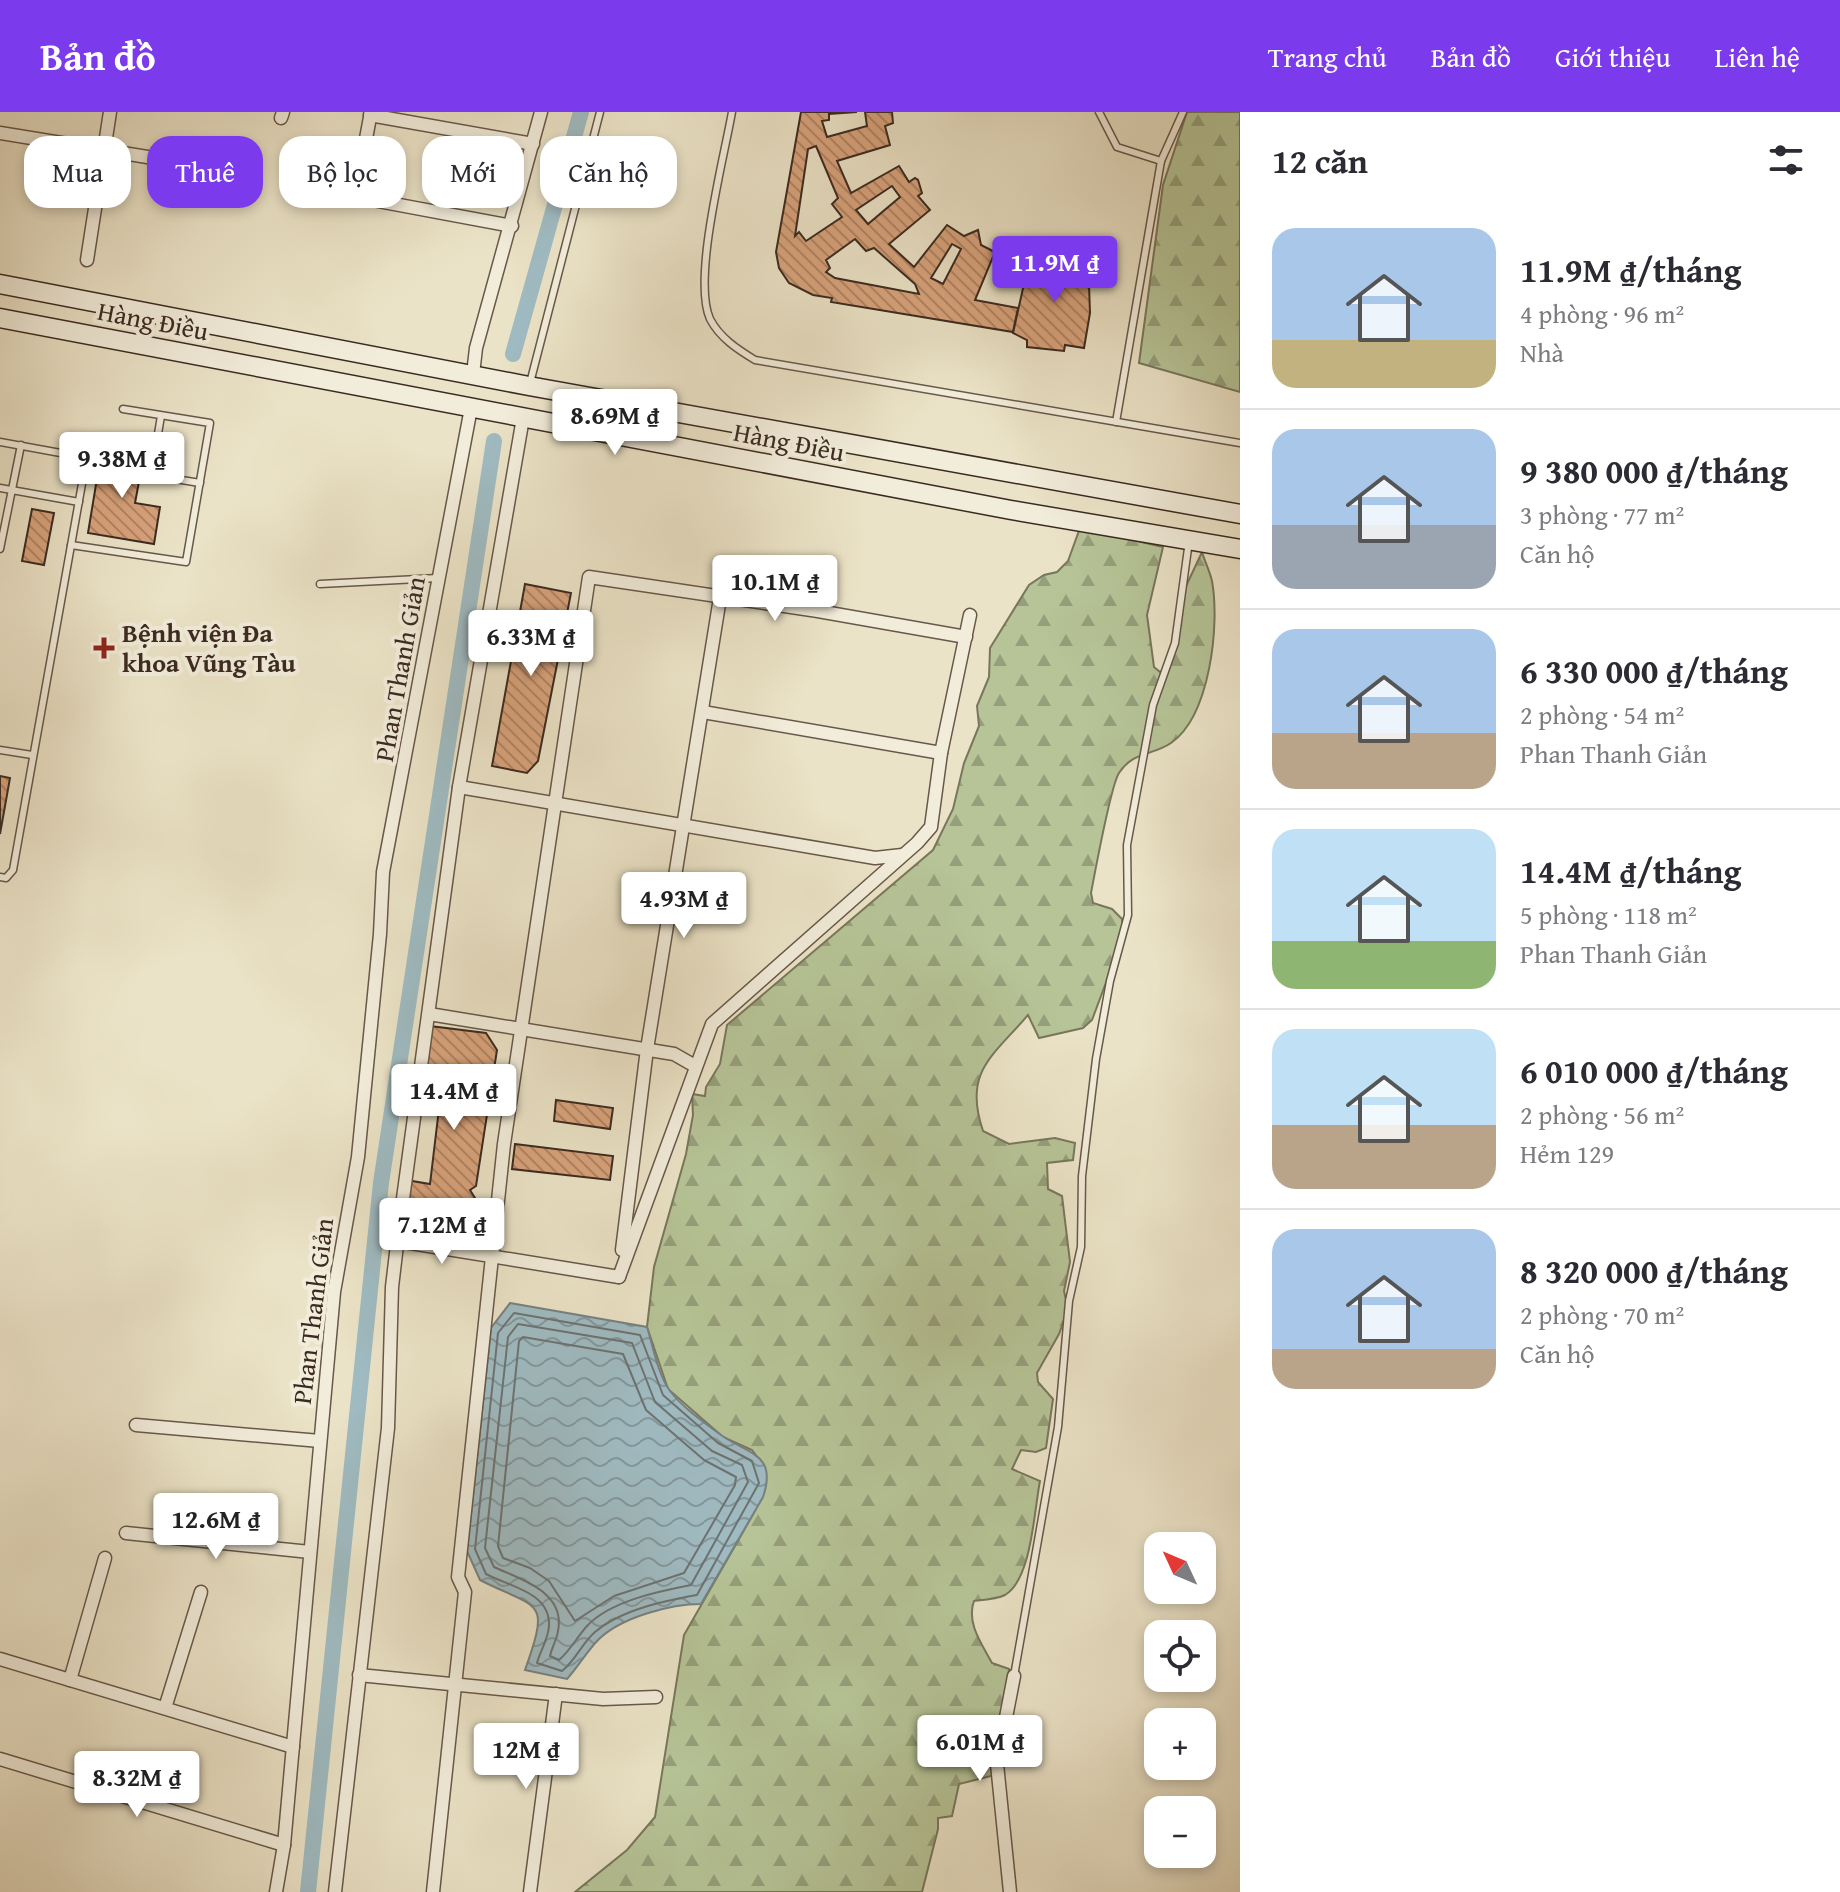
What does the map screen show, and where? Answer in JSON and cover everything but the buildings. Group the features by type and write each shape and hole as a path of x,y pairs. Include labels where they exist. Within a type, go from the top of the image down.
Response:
{"main road":[{"name":"Hàng Điều","path":"0,284 215,328 1016,477 1240,514"},
{"name":"Hàng Điều","path":"0,318 1011,510 1240,549"},
{"path":"209,358 215,328"},
{"path":"1011,510 1016,477"}],"street":[{"path":"106,136 110,112"},
{"path":"473,374 476,348 541,112"},
{"path":"366,136 370,113 533,144"},
{"path":"0,133 24,137"},
{"path":"406,206 512,226"},
{"path":"87,260 95,208"},
{"name":"Phan Thanh Giản","path":"276,1892 284,1845 334,1292 361,1127 383,872 471,408"},
{"path":"335,1892 388,1428 392,1287 459,787 523,418"},
{"path":"433,1892 465,1592 458,1577 492,1256 520,1029 589,577 818,611 966,637"},
{"path":"619,1277 647,1049 720,598"},
{"path":"619,1277 712,1024 931,827 941,753 970,615"},
{"path":"703,712 941,753"},
{"path":"459,787 875,858 902,855"},
{"path":"429,1014 674,1054 695,1066"},
{"path":"398,1241 619,1277"},
{"path":"136,1425 320,1441"},
{"path":"126,1533 310,1552"},
{"path":"70,1680 105,1558"},
{"path":"165,1708 201,1592"},
{"path":"0,1659 293,1747"},
{"path":"359,1675 603,1699 656,1697"},
{"path":"1010,1892 997,1764 1014,1676"},
{"path":"530,1892 556,1694"},
{"path":"0,1759 284,1845"}],"lane":[{"path":"529,386 600,112"},
{"path":"732,112 706,259 704,292 710,318 727,342 755,360 1240,443"},
{"path":"1099,112 1117,147 1161,161"},
{"path":"1116,422 1161,161 1183,112"},
{"path":"71,545 186,562 210,423 123,409"},
{"path":"161,416 151,475 200,483"},
{"path":"0,442 77,456 85,467 13,870 6,878 0,877"},
{"path":"0,549 21,445"},
{"path":"0,488 79,502"},
{"path":"1014,1676 1058,1427 1069,1301 1081,1247 1082,1176 1096,1059 1110,981 1128,915 1127,845 1153,705 1175,643 1190,539"},
{"path":"320,584 438,578"},
{"path":"0,750 32,755"}],"green space":[{"path":"1187,112 1240,112 1240,392 1139,363 1163,185"},
{"path":"1080,528 1163,547 1147,615 1154,667 1160,672 1170,667 1179,601 1202,552 1212,581 1213,644 1203,691 1184,730 1171,743 1130,761 1116,781 1091,893 1093,903 1112,909 1122,919 1123,937 1092,1020 1083,1028 1039,1038 1028,1015 993,1055 979,1079 978,1111 983,1131 1009,1144 1055,1138 1075,1143 1073,1160 1047,1163 1048,1189 1062,1196 1070,1262 1064,1291 1068,1309 1059,1334 1037,1373 1038,1382 1053,1399 1046,1448 1036,1452 1021,1450 1012,1469 1040,1481 1030,1543 1021,1575 1014,1587 1005,1595 974,1601 972,1609 976,1633 992,1663 1009,1669 1004,1737 995,1775 959,1784 952,1816 938,1818 922,1892 575,1892 627,1850 655,1817 684,1635 755,1511 764,1466 752,1450 723,1437 668,1389 647,1327 654,1267 686,1154 693,1115 692,1094 705,1096 706,1087 720,1064 727,1025 933,850 953,809 964,763 979,726 977,706 989,677 990,648 1029,585 1044,575 1057,572 1068,561"}],"water":[{"path":"510,1303 647,1327 659,1369 670,1391 708,1425 750,1451 763,1463 766,1471 763,1497 701,1604 662,1609 620,1624 599,1639 567,1679 525,1670 538,1617 527,1602 480,1580 467,1551 491,1328"}],"waterway":[{"path":"513,354 581,112"},
{"path":"308,1892 381,1183 494,441"}],"place":[{"name":"Bệnh viện Đa khoa Vũng Tàu","path":"104,648"}]}
